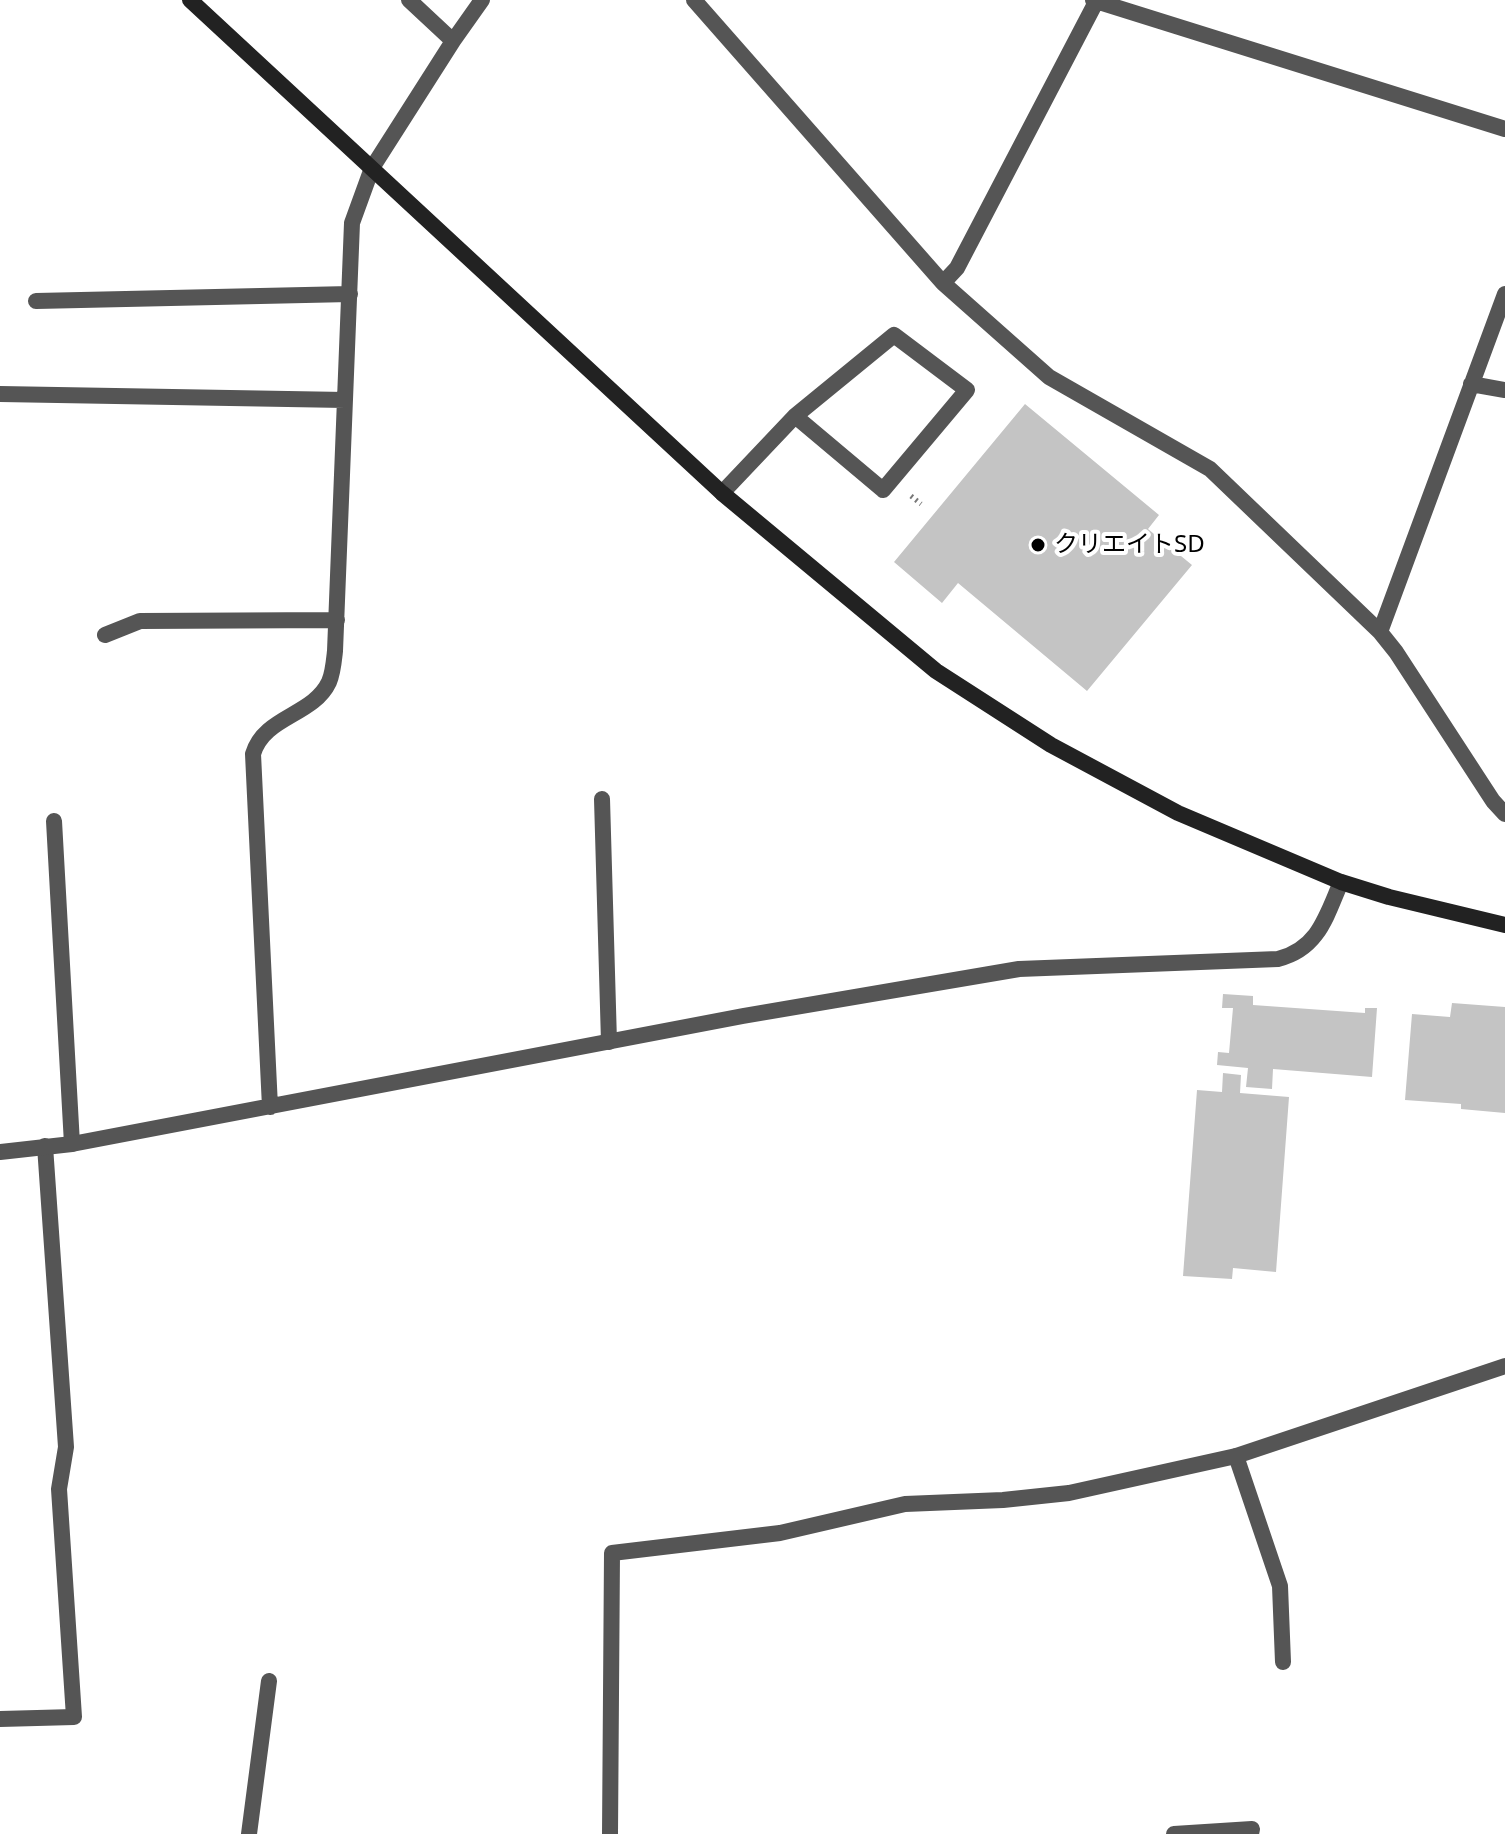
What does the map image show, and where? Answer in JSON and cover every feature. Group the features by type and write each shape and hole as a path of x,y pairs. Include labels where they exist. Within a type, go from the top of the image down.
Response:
{"street":[{"path":"190,0 722,493 936,671 1051,745 1178,813 1341,882 1505,925"},
{"path":"409,0 453,41"},
{"path":"270,1107 253,754 257,741 265,731 320,696 330,681 337,620 352,223 372,168 482,0"},
{"path":"694,0 943,283 1049,377 1210,469 1380,632 1493,801 1505,814"},
{"path":"943,283 957,268 1096,1 1505,129"},
{"path":"36,301 350,294"},
{"path":"1380,632 1505,294"},
{"path":"722,493 795,416 894,335 967,390 883,490 795,416"},
{"path":"1471,384 1505,390"},
{"path":"0,394 345,400"},
{"path":"105,635 140,621 337,620"},
{"path":"602,799 609,1042"},
{"path":"54,821 72,1144"},
{"path":"0,1152 72,1144 609,1042 1019,969 1278,959 1295,955 1307,946 1323,926 1341,882"},
{"path":"0,1719 74,1717 59,1489 66,1447 45,1146"},
{"path":"610,1834 612,1553 780,1533 905,1504 1003,1500 1069,1493 1236,1456 1505,1366"},
{"path":"1236,1456 1280,1586 1283,1662"},
{"path":"249,1834 269,1681"},
{"path":"1174,1834 1252,1829 1251,1834"}],"building":[{"name":"クリエイトSD","path":"1025,404 1159,515 1148,529 1192,565 1087,691 958,583 942,603 894,562"},
{"path":"1223,994 1253,996 1253,1005 1365,1013 1365,1008 1377,1008 1372,1077 1273,1069 1272,1089 1246,1087 1248,1068 1217,1065 1218,1052 1229,1053 1233,1008 1222,1008"},
{"path":"1452,1003 1505,1007 1505,1113 1461,1109 1461,1104 1405,1100 1412,1014 1450,1017"},
{"path":"1223,1073 1241,1075 1240,1093 1289,1097 1276,1272 1233,1268 1232,1279 1183,1276 1197,1090 1222,1092"}],"place":[{"name":"クリエイトSD","path":"1038,545"}]}
